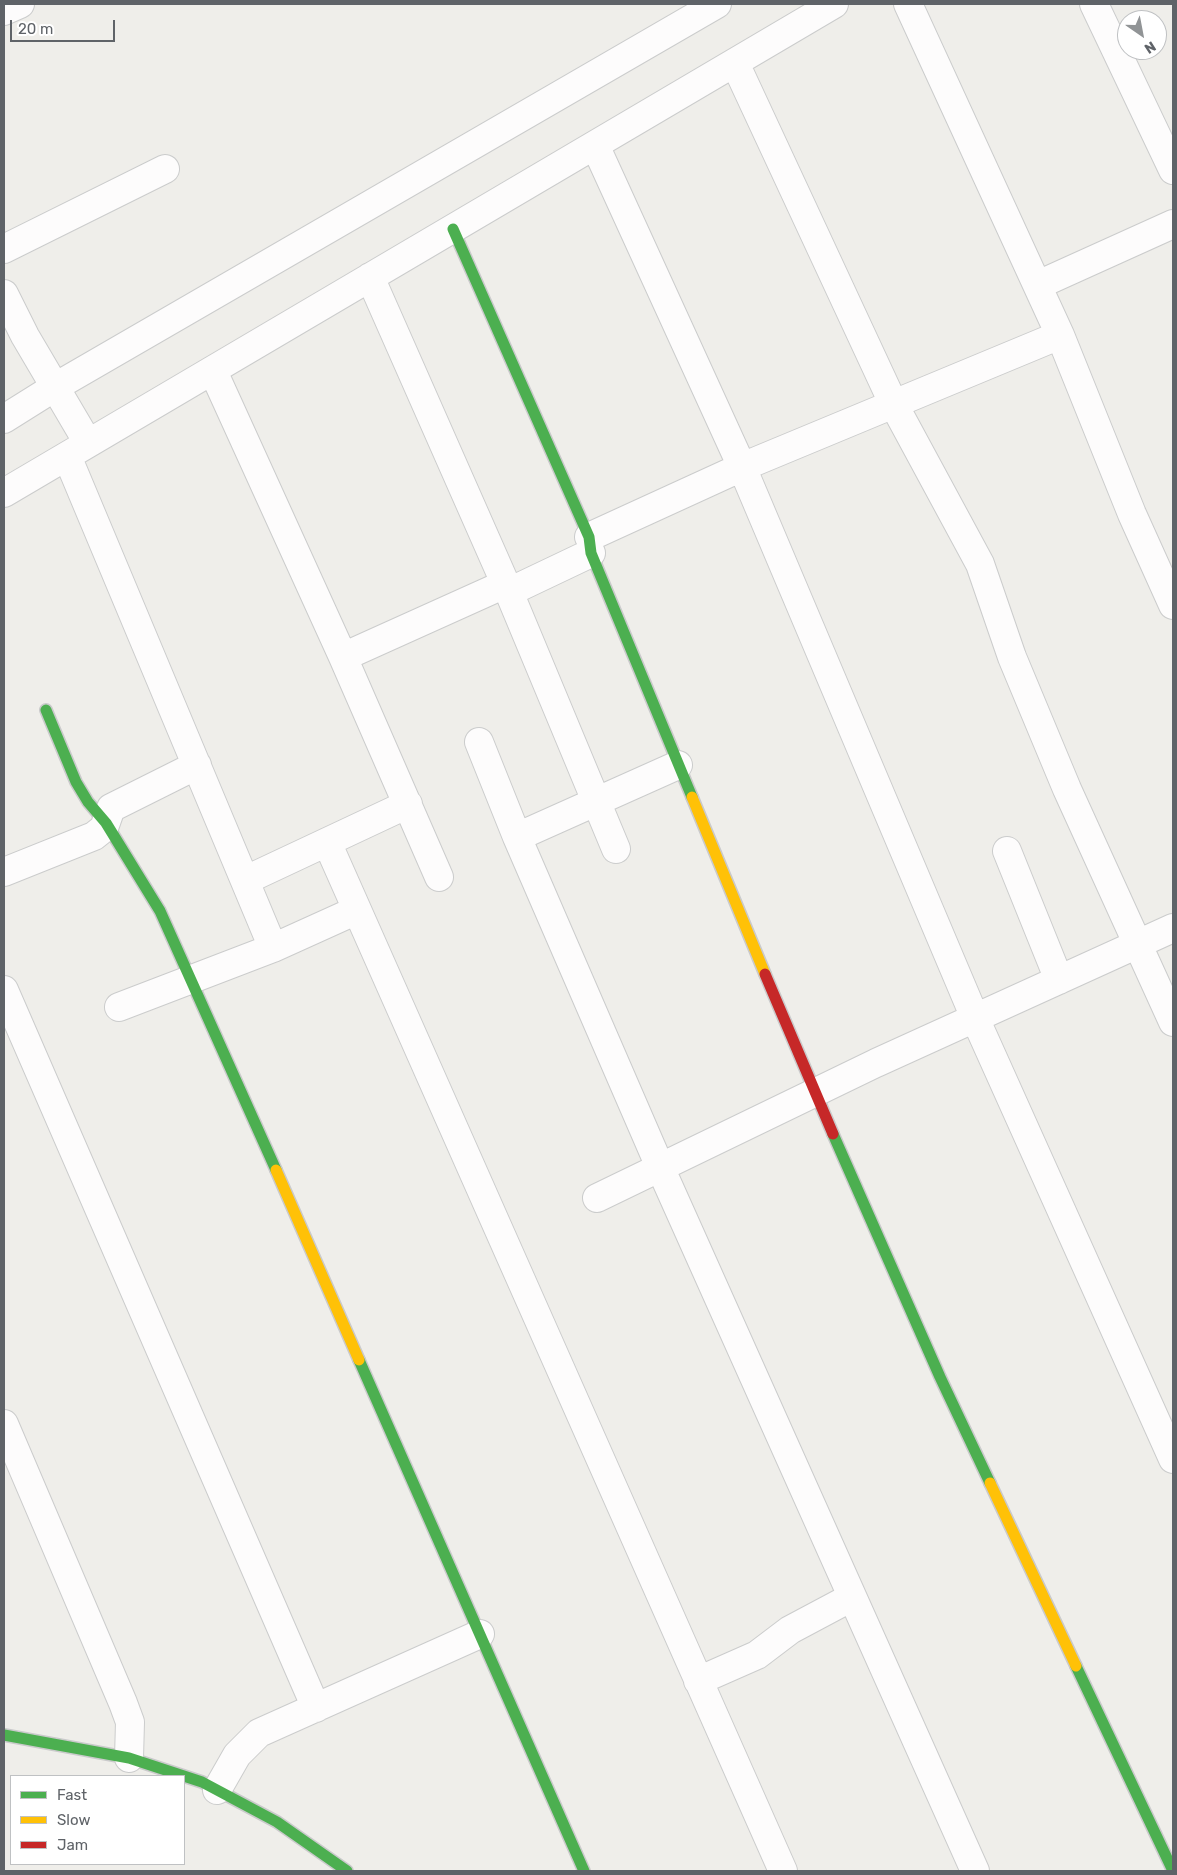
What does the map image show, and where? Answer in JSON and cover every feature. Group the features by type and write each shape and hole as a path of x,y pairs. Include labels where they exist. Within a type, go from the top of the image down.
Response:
{"street":[{"path":"4,11 20,4"},
{"path":"4,419 55,387 717,4"},
{"path":"4,494 834,4"},
{"path":"908,4 1038,285 1132,514 1173,605"},
{"path":"1094,4 1173,170"},
{"path":"734,63 893,403 980,564 1012,657 1067,789 1173,1022"},
{"path":"596,145 742,467 975,1018 1173,1459"},
{"path":"4,249 165,169"},
{"path":"1038,285 1173,224"},
{"path":"454,229 590,545 678,765 814,1092 940,1377 1173,1871"},
{"path":"370,277 507,588 616,849"},
{"path":"4,294 55,387 197,764 273,948"},
{"path":"343,657 507,588 742,467 1060,335"},
{"path":"212,370 343,657 439,877"},
{"path":"46,710 76,782 88,802 106,823 160,911 192,979 584,1871"},
{"path":"479,742 517,837 660,1167 975,1871"},
{"path":"4,872 94,836 104,828 108,812 111,808 197,764"},
{"path":"517,837 678,765"},
{"path":"246,880 408,804"},
{"path":"327,842 783,1871"},
{"path":"1007,851 1059,980"},
{"path":"119,1007 273,948 357,910"},
{"path":"597,1198 814,1092 1173,928"},
{"path":"4,990 316,1708"},
{"path":"4,1424 123,1703 130,1722 129,1758"},
{"path":"698,1681 757,1654 790,1630 852,1597"},
{"path":"217,1790 237,1754 259,1733 480,1634"},
{"path":"4,1735 129,1758 181,1775"},
{"path":"185,1776 202,1782 277,1822 347,1871"}],"traffic: fast":[{"path":"453,229 589,537 591,553 692,797"},
{"path":"46,710 76,782 88,802 106,823 160,911 276,1170"},
{"path":"833,1134 940,1377 990,1483"},
{"path":"359,1360 584,1871"},
{"path":"1076,1666 1173,1871"},
{"path":"4,1735 129,1758 181,1775"},
{"path":"185,1776 202,1782 277,1822 347,1871"}],"traffic: slow":[{"path":"692,797 765,974"},
{"path":"276,1170 359,1360"},
{"path":"990,1483 1076,1666"}],"traffic: jam":[{"path":"765,974 833,1134"}]}
